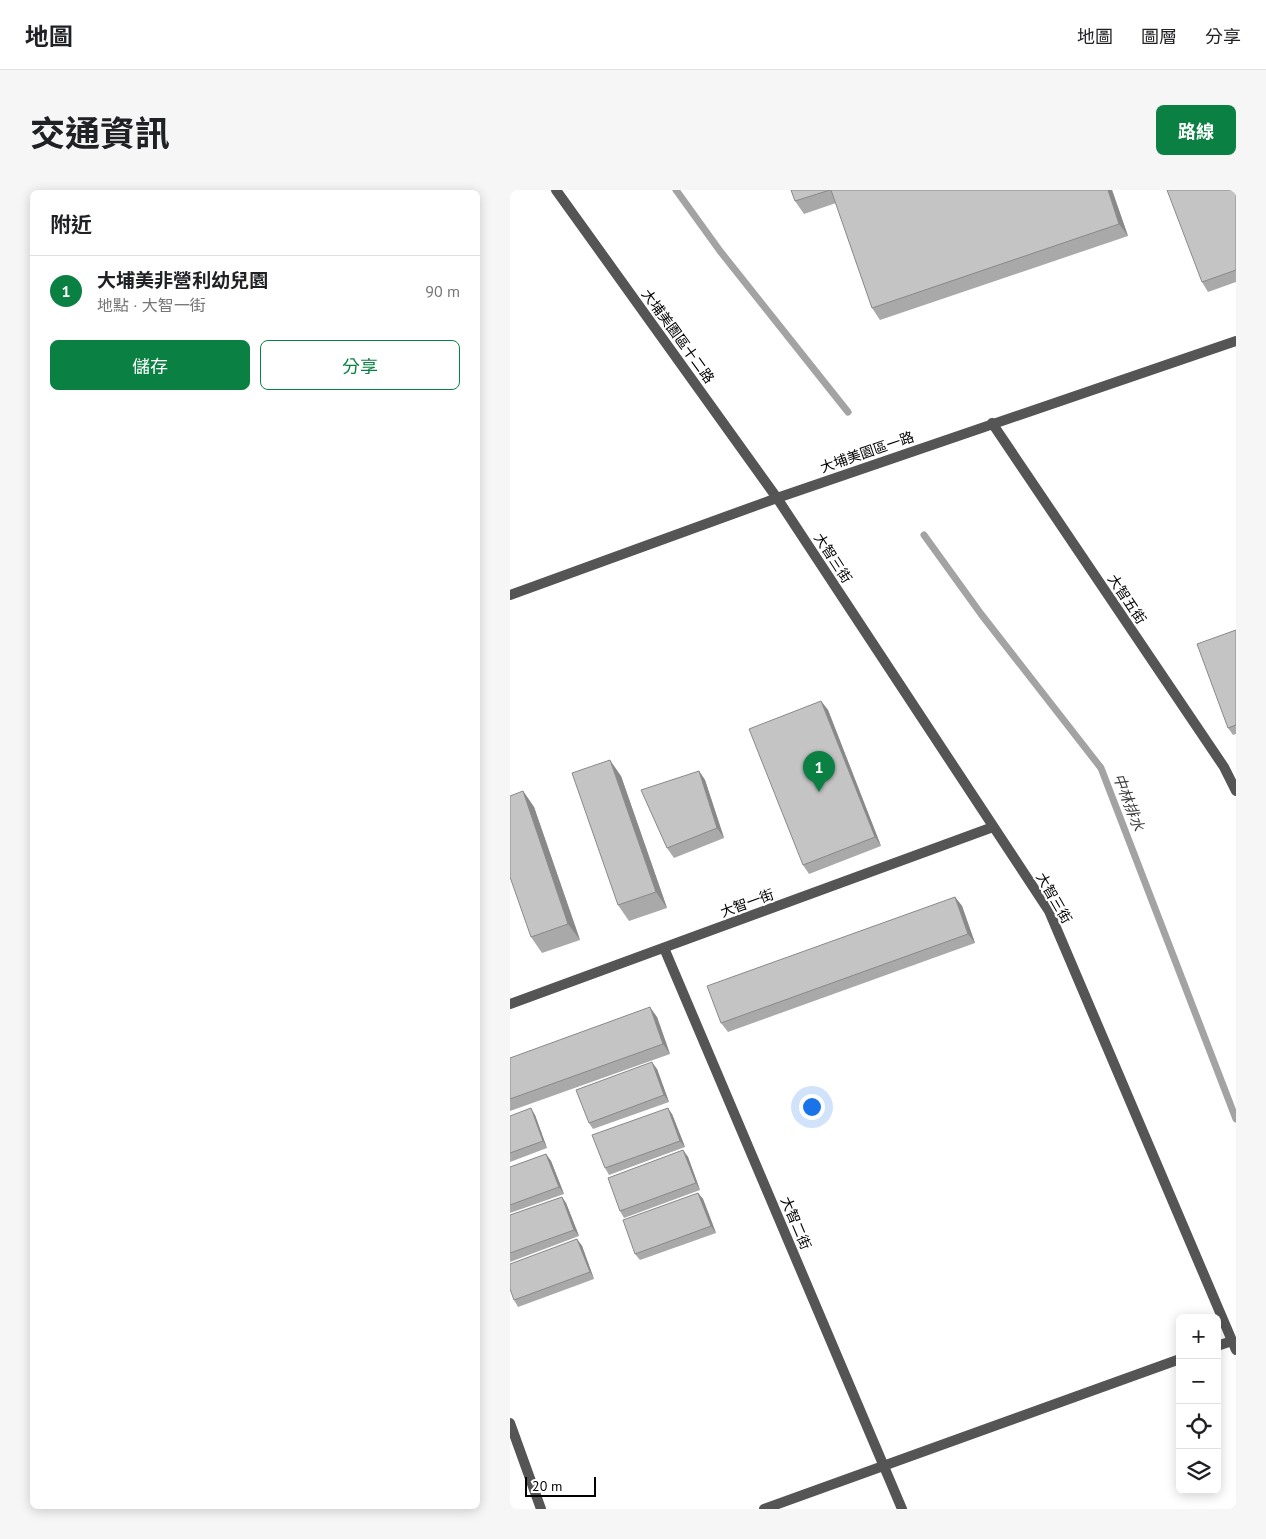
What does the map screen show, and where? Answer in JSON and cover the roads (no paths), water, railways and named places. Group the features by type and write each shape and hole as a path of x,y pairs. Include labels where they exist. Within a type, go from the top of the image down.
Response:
{"street":[{"name":"大埔美園區十二路","path":"556,190 777,498"},
{"name":"大埔美園區一路","path":"510,595 777,498 1236,341"},
{"name":"大智五街","path":"992,423 1224,767 1236,791"},
{"name":"大智三街","path":"777,498 1049,911 1234,1345"},
{"name":"大智一街","path":"510,1004 993,827"},
{"name":"大智二街","path":"664,948 902,1509"},
{"path":"1221,1346 1234,1345"},
{"path":"764,1509 1176,1360"},
{"path":"510,1423 541,1509"}],"waterway":[{"path":"676,190 720,251 848,412"},
{"name":"中林排水","path":"924,535 981,614 1101,768 1236,1119"}],"place":[{"name":"大埔美非營利幼兒園","path":"819,792"}]}
